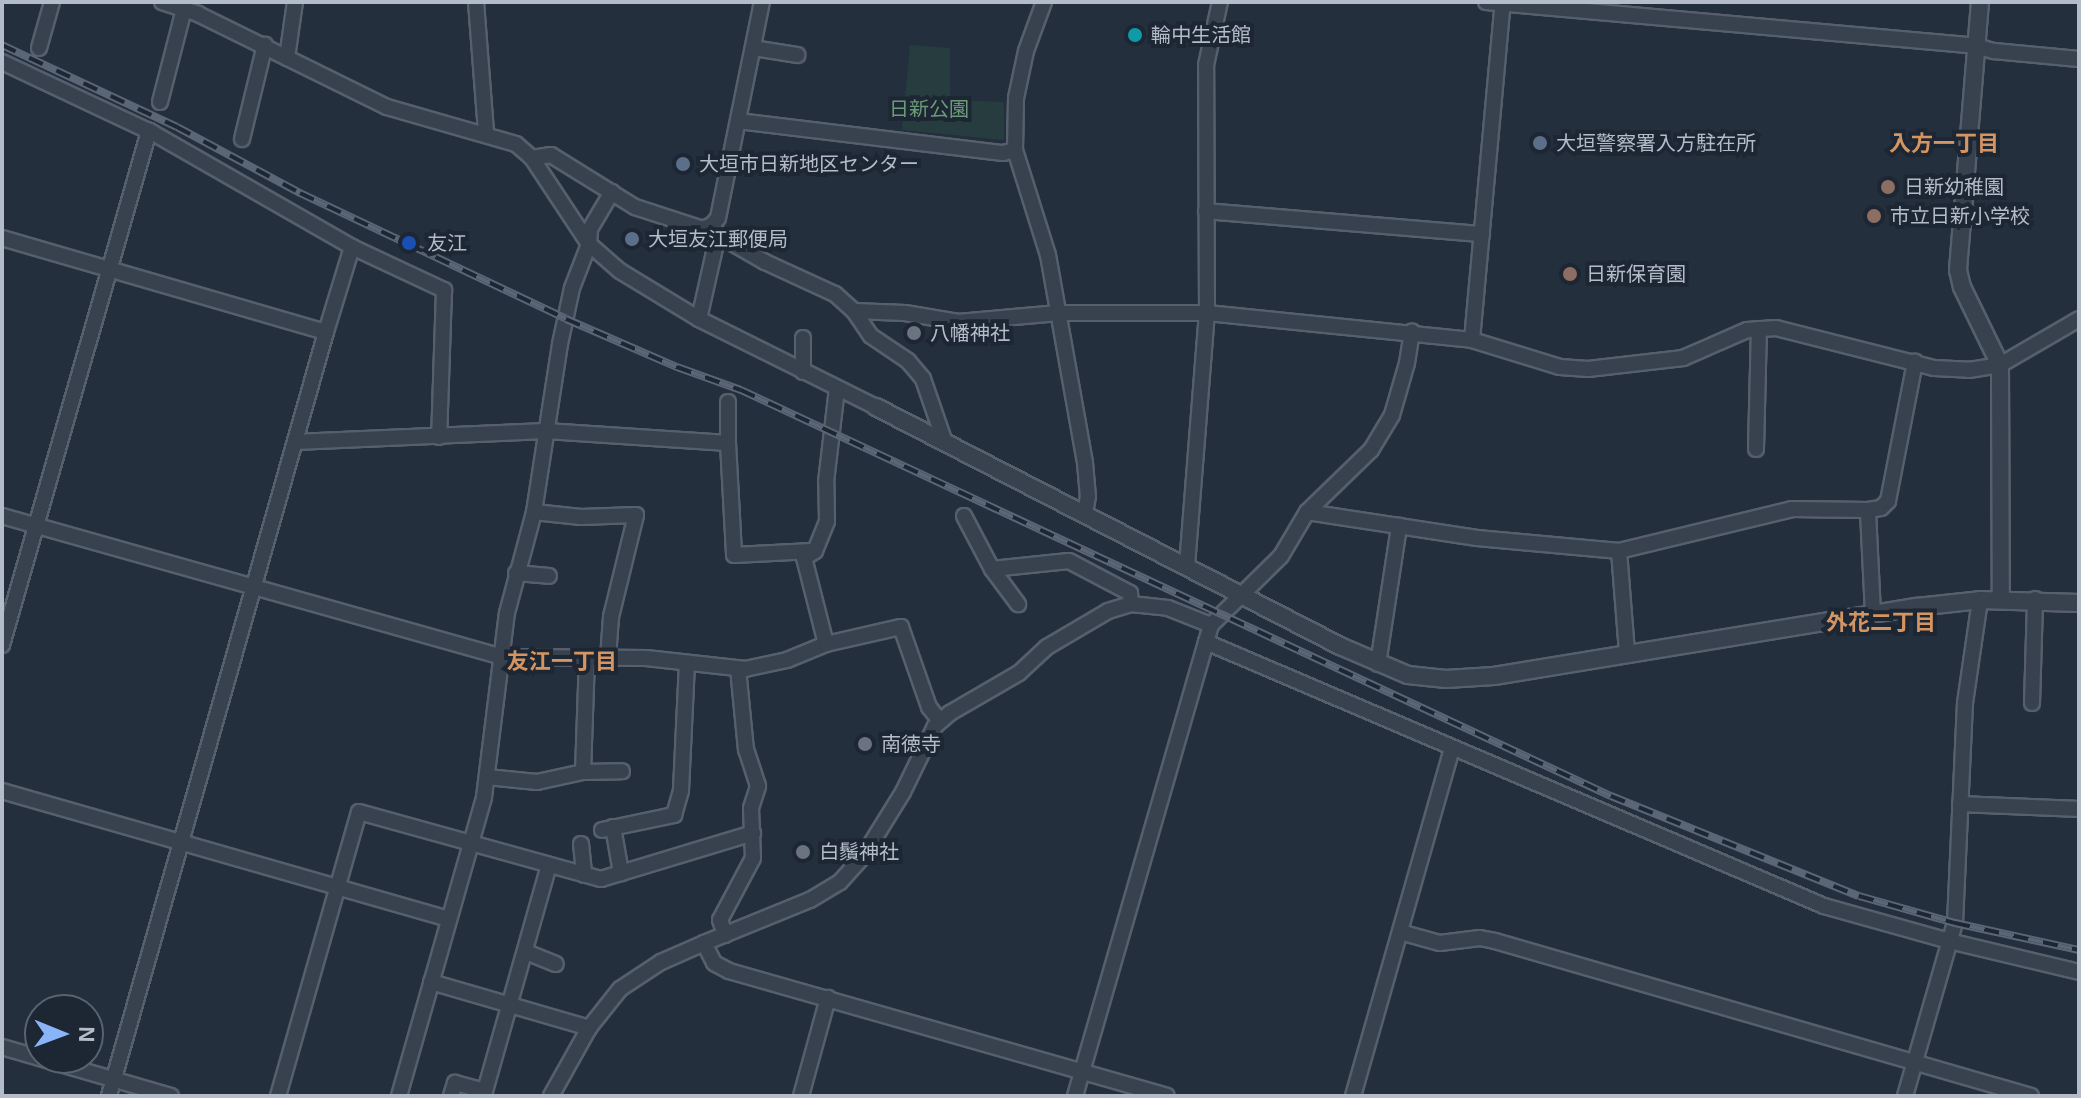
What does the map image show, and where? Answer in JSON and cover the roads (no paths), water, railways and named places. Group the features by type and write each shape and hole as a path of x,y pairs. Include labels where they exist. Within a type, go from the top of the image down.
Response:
{"street":[{"path":"39,48 52,2"},
{"path":"162,2 265,45 409,115 486,133 516,144 532,158 589,244 620,271 699,319 944,440 1378,664 1408,675 1446,679 1494,676 1873,614 1980,600 2035,599 2079,603"},
{"path":"287,58 295,2"},
{"path":"476,2 486,133"},
{"path":"699,319 762,2"},
{"path":"1044,2 1026,51 1016,98 1015,150 1048,255 1085,463 1088,496 1085,513"},
{"path":"1187,566 1207,313 1206,65 1220,2"},
{"path":"1486,2 1976,46 1994,51 2079,59"},
{"path":"1980,2 1958,270 1962,287 2000,365 2001,599"},
{"path":"1472,340 1503,3"},
{"path":"160,102 184,9"},
{"path":"242,139 265,45"},
{"path":"753,48 797,55"},
{"path":"2,62 149,131 352,247 444,290 439,437"},
{"path":"738,121 1003,153 1015,150"},
{"path":"2,645 149,131"},
{"path":"532,158 551,155 635,207 715,230 765,262 835,294 854,311 871,336 908,361 923,379 944,440"},
{"path":"399,1096 487,777 516,573 534,512 560,344 572,288 589,244 590,229 612,192"},
{"path":"1206,211 1482,234"},
{"path":"2,238 326,332"},
{"path":"109,1096 352,247"},
{"path":"854,311 905,313 958,322 1059,313 1207,313 1412,331 1472,340 1560,367 1588,369 1683,358 1747,330 1759,329 1800,331 1915,362 1969,370 2000,365 2079,319"},
{"path":"1756,449 1759,329"},
{"path":"1075,1096 1211,625 1281,556 1307,512 1371,450 1392,415 1407,363 1412,331"},
{"path":"803,338 803,372"},
{"path":"1307,512 1399,526 1619,551 1780,511 1881,508 1888,501 1915,362"},
{"path":"826,644 804,558 815,551 827,521 826,482 837,389"},
{"path":"728,402 734,555 815,551"},
{"path":"295,442 546,431 728,443"},
{"path":"1868,510 1873,614"},
{"path":"534,512 581,517 636,515 611,617 608,658"},
{"path":"2,516 503,657 608,658 738,668 787,660 826,644 901,627 929,707 940,721"},
{"path":"964,516 992,569 1018,604"},
{"path":"1378,664 1399,526"},
{"path":"1619,551 1627,653"},
{"path":"992,569 1069,561 1130,593 1131,604"},
{"path":"516,573 549,576"},
{"path":"2032,703 2035,599"},
{"path":"1905,1096 1955,923 1965,703 1980,600"},
{"path":"551,1096 589,1028 620,989 661,962 810,900 840,882 864,855 903,792 918,755 940,721 1019,673 1047,647 1108,611 1131,604 1168,608 1211,625"},
{"path":"1206,642 1824,906 1949,941 2079,972"},
{"path":"583,772 587,658"},
{"path":"621,873 607,829 674,815 681,790 687,663"},
{"path":"725,935 720,920 753,858 751,808 758,786 746,750 738,668"},
{"path":"1353,1096 1452,749"},
{"path":"487,777 537,782 583,772 622,771"},
{"path":"2,791 448,919"},
{"path":"1960,804 2079,809"},
{"path":"278,1096 359,812 601,879 753,833"},
{"path":"581,844 584,875"},
{"path":"451,1096 455,1083 485,1091 549,865"},
{"path":"1400,932 1440,943 1480,938 1495,941 2031,1096"},
{"path":"704,943 714,963 729,971 1167,1096"},
{"path":"526,952 556,964"},
{"path":"431,982 589,1028"},
{"path":"801,1096 828,998"},
{"path":"2,1047 171,1096"}],"railway":[{"path":"2,45 177,127 300,193 566,319 677,367 741,390 1611,796 1859,896 1955,923 2079,950"}],"place":[{"name":"輪中生活館","path":"1135,35"},
{"name":"大垣警察署入方駐在所","path":"1540,143"},
{"name":"大垣市日新地区センター","path":"683,164"},
{"name":"日新幼稚園","path":"1888,187"},
{"name":"市立日新小学校","path":"1874,216"},
{"name":"大垣友江郵便局","path":"632,239"},
{"name":"友江","path":"409,243"},
{"name":"日新保育園","path":"1570,274"},
{"name":"八幡神社","path":"914,333"},
{"name":"南徳寺","path":"865,744"},
{"name":"白鬚神社","path":"803,852"}],"district":[{"name":"入方一丁目","path":"1944,144"},
{"name":"外花二丁目","path":"1881,623"},
{"name":"友江一丁目","path":"562,662"}],"park label":[{"name":"日新公園","path":"929,109"}]}
